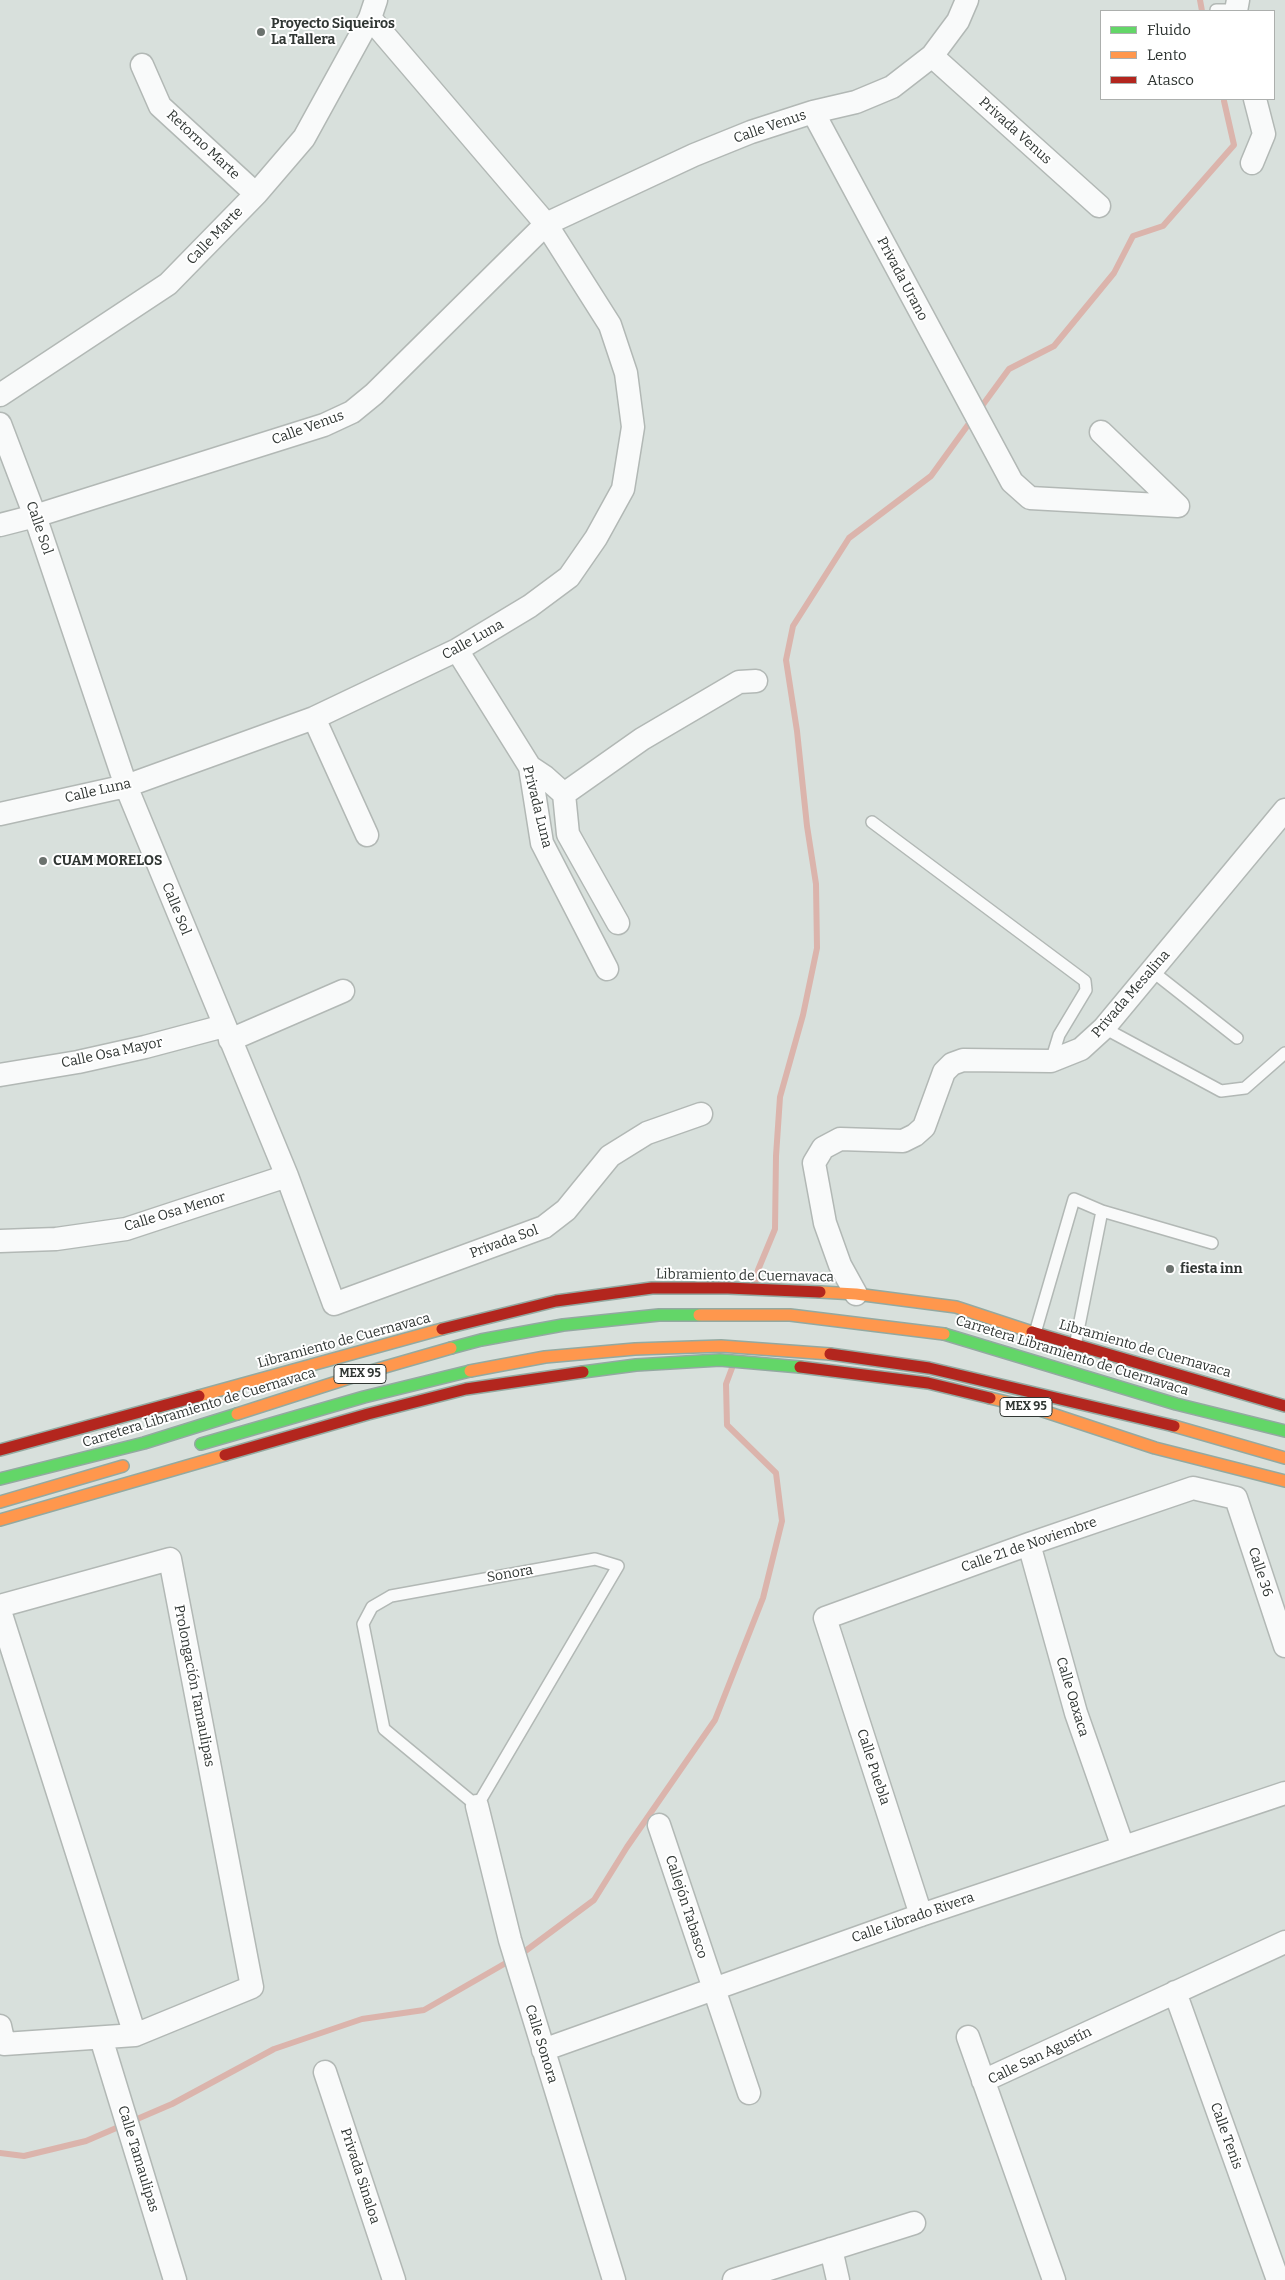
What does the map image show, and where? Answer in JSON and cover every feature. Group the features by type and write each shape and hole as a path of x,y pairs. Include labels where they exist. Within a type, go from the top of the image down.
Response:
{"main road":[{"name":"Libramiento de Cuernavaca","path":"0,1450 416,1336 556,1301 652,1288 728,1288 856,1294 956,1307 1075,1346 1285,1406"},
{"name":"Carretera Libramiento de Cuernavaca","path":"0,1479 144,1443 371,1371 481,1340 563,1325 659,1315 790,1315 952,1335 1071,1370 1176,1404 1285,1431"},
{"name":"MEX 95","path":"189,1448 364,1397 461,1373 545,1357 635,1349 721,1346 830,1354 930,1368 1168,1424 1285,1458"},
{"name":"MEX 95","path":"0,1520 368,1414 466,1389 636,1365 720,1360 761,1362 928,1383 1040,1410 1155,1448 1285,1481"},
{"path":"0,1502 133,1464"}],"street":[{"name":"Calle Venus","path":"0,525 36,516 324,425 352,412 374,394 546,224 751,132 813,112 856,102 892,88 932,56 958,21 967,0"},
{"name":"Calle Marte","path":"0,395 168,284 256,194 304,138 373,9"},
{"path":"373,9 546,224"},
{"name":"Privada Venus","path":"932,56 1099,206"},
{"name":"Retorno Marte","path":"142,65 160,106 256,194"},
{"path":"1252,163 1264,134 1255,100"},
{"name":"Privada Urano","path":"813,112 1012,482 1030,498 1178,506 1101,432"},
{"name":"Calle Luna","path":"0,814 126,786 314,718 457,650 530,606 569,577 596,538 622,489 633,428 626,373 610,325 546,224"},
{"name":"Calle Sol","path":"0,424 36,516 126,786 287,1176 334,1304"},
{"name":"Privada Luna","path":"457,650 530,767 542,843 607,969"},
{"path":"564,794 642,739 739,682 756,681"},
{"path":"314,718 367,835"},
{"path":"530,767 564,794 568,834 618,923"},
{"name":"Privada Mesalina","path":"856,1294 840,1265 825,1224 814,1164 824,1148 840,1139 903,1141 915,1135 924,1126 944,1072 952,1064 962,1060 1051,1060 1081,1049 1104,1028 1285,810"},
{"name":"Calle Osa Mayor","path":"0,1075 227,1033 343,991"},
{"name":"Privada Sol","path":"334,1304 544,1227 566,1210 610,1156 647,1132 701,1114"},
{"name":"Calle Osa Menor","path":"0,1241 56,1239 126,1229 287,1176"},
{"name":"Calle 21 de Noviembre","path":"825,1618 1029,1544 1193,1488 1236,1498"},
{"name":"Calle 36","path":"1236,1498 1285,1646"},
{"name":"Calle Oaxaca","path":"1029,1544 1076,1713 1123,1847"},
{"name":"Prolongación Tamaulipas","path":"0,1606 170,1559 252,1987 135,2035"},
{"path":"0,1611 135,2035 101,2038 2,2035"},
{"name":"Calle Puebla","path":"825,1618 921,1915"},
{"name":"Calle Librado Rivera","path":"543,2050 921,1915 1285,1793"},
{"name":"Calle Sonora","path":"477,1806 521,1979 614,2280"},
{"name":"Callejón Tabasco","path":"659,1825 749,2093"},
{"name":"Calle San Agustín","path":"1054,2280 983,2081 1285,1942"},
{"name":"Calle Tenis","path":"1175,1992 1278,2280"},
{"path":"968,2037 983,2081"},
{"name":"Calle Tamaulipas","path":"101,2038 175,2280"},
{"name":"Privada Sinaloa","path":"325,2072 394,2280"},
{"path":"734,2280 914,2223"},
{"path":"831,2249 838,2280"}],"lane":[{"path":"872,822 1085,981 1086,990 1059,1035 1051,1060"},
{"path":"1152,971 1237,1038"},
{"path":"1104,1028 1222,1091 1245,1088 1285,1054"},
{"path":"1035,1333 1074,1199 1102,1210 1212,1244"},
{"path":"1075,1346 1102,1210"},
{"name":"Sonora","path":"595,1559 618,1566 613,1575 477,1806 384,1729 363,1624 372,1606 392,1596 595,1559"}],"waterway":[{"path":"1200,0 1202,10"},
{"path":"979,410 1009,369 1054,346 1114,273 1133,236 1163,226 1234,145 1224,101"},
{"path":"755,1284 758,1270 775,1229 776,1156 780,1097 803,1015 817,948 816,884 786,660 793,626 849,538 931,476 973,418"},
{"path":"520,1955 594,1900 627,1847 715,1720 763,1598 782,1521 776,1473 727,1425 726,1384 732,1368"},
{"path":"0,2153 24,2156 86,2141 172,2104 274,2049 362,2019 424,2010 511,1960"}],"traffic: fast":[{"path":"451,1348 481,1340 563,1325 659,1315 699,1315"},
{"path":"944,1334 1176,1404 1285,1431"},
{"path":"583,1372 636,1365 720,1360 800,1367"},
{"path":"201,1444 364,1397 470,1371"},
{"path":"0,1479 144,1443 237,1414"}],"traffic: slow":[{"path":"820,1292 856,1294 956,1307 1032,1332"},
{"path":"699,1315 790,1315 944,1334"},
{"path":"199,1396 442,1329"},
{"path":"470,1371 545,1357 635,1349 721,1346 830,1354"},
{"path":"237,1414 371,1371 451,1348"},
{"path":"990,1398 1040,1410 1155,1448 1285,1481"},
{"path":"1174,1426 1285,1458"},
{"path":"0,1520 225,1455"},
{"path":"0,1502 123,1466"}],"traffic: jam":[{"path":"442,1329 556,1301 652,1288 728,1288 820,1292"},
{"path":"1032,1332 1285,1406"},
{"path":"830,1354 929,1368 1174,1426"},
{"path":"800,1367 928,1383 990,1398"},
{"path":"225,1455 368,1414 466,1389 583,1372"},
{"path":"0,1450 199,1396"}],"place":[{"name":"Proyecto Siqueiros La Tallera","path":"261,32"},
{"name":"CUAM MORELOS","path":"43,861"},
{"name":"fiesta inn","path":"1170,1269"}]}
